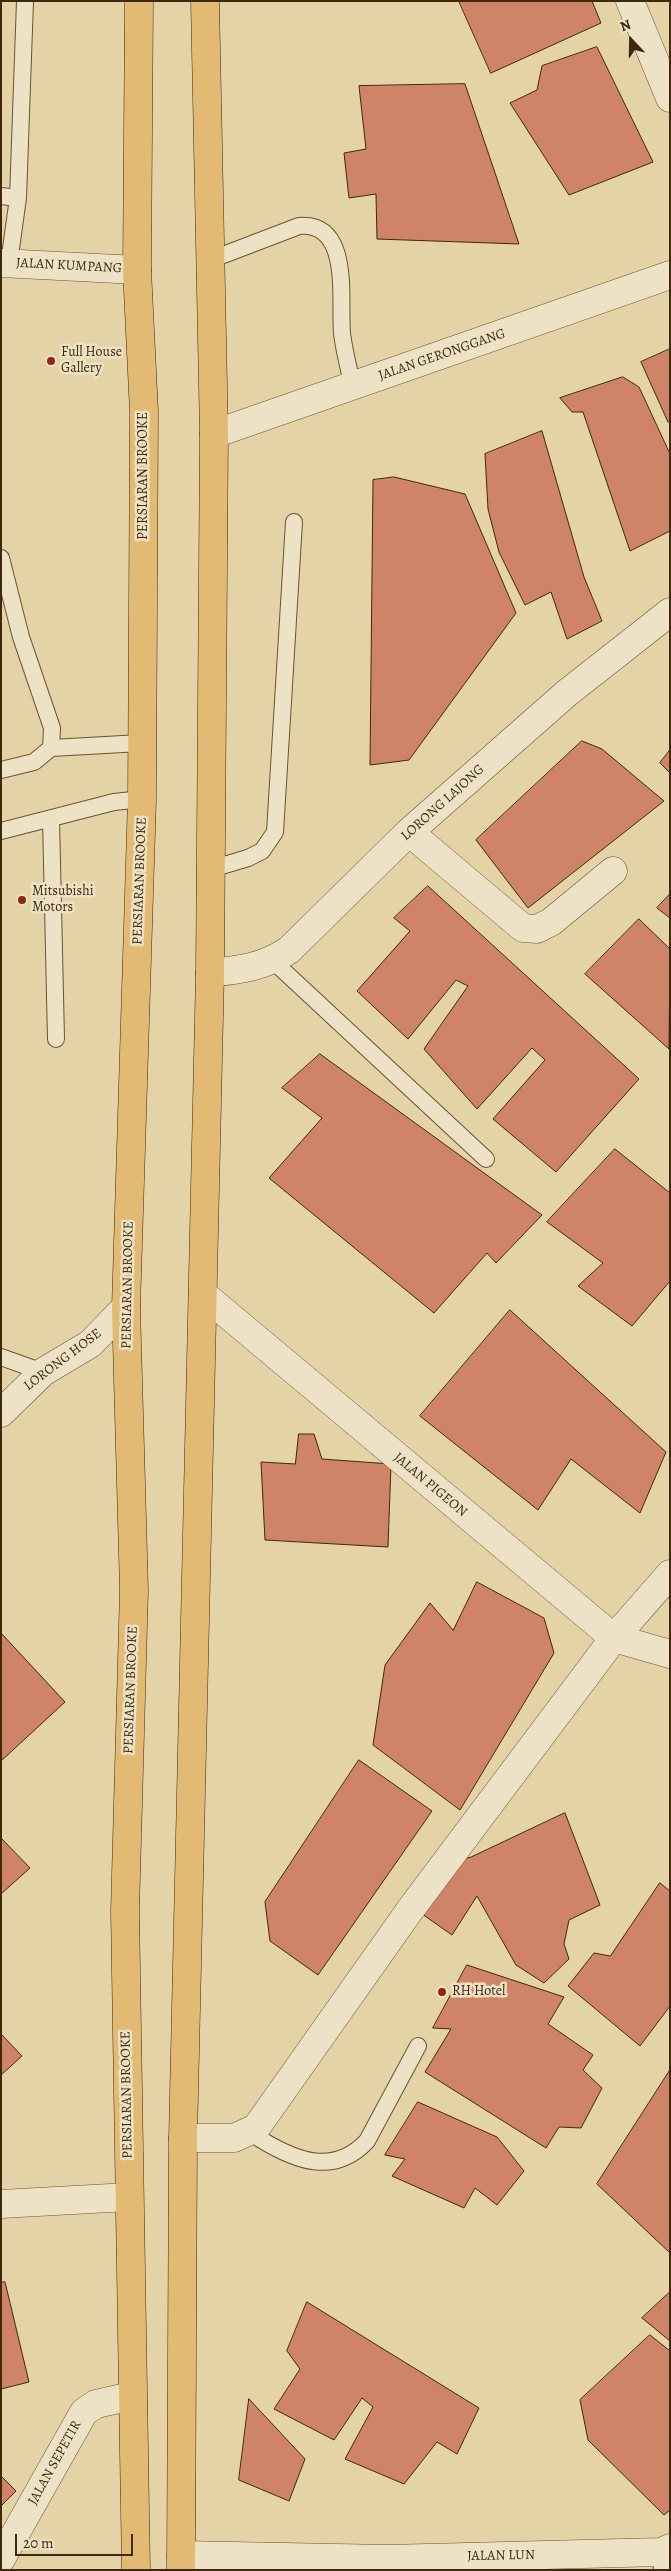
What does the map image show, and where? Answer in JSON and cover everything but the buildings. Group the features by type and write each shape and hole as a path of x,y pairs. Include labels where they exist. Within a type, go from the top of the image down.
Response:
{"main road":[{"name":"PERSIARAN BROOKE","path":"136,2570 125,1911 134,1590 126,1307 142,798 144,412 137,270 139,1"},
{"path":"181,2563 183,2138 211,869 214,434 205,1"}],"street":[{"path":"630,1 670,98"},
{"name":"JALAN KUMPANG","path":"5,263 137,270"},
{"name":"JALAN GERONGGANG","path":"214,434 670,275"},
{"name":"LORONG LAJONG","path":"210,973 252,969 273,961 289,950 409,832 567,693 670,612"},
{"path":"409,832 523,928 537,929 551,922 613,871"},
{"name":"JALAN PIGEON","path":"203,1294 474,1523 614,1638 670,1654"},
{"name":"LORONG HOSE","path":"1,1413 43,1372 90,1344 126,1307"},
{"path":"183,2138 234,2138 256,2128 410,1910 614,1638 670,1574"},
{"path":"1,2204 129,2197"},
{"name":"JALAN SEPETIR","path":"1,2558 84,2412 96,2404 132,2396"},
{"name":"JALAN LUN","path":"181,2563 388,2564 664,2557"}],"lane":[{"path":"5,263 18,198 24,1"},
{"path":"1,196 18,198"},
{"path":"210,260 299,226 313,225 326,234 336,247 340,265 342,334 353,387"},
{"path":"211,869 248,858 262,851 275,832 294,522"},
{"path":"1,558 21,637 52,728 51,748"},
{"path":"1,770 34,762 51,748 141,743"},
{"path":"1,832 114,802 142,798"},
{"path":"51,819 56,1040"},
{"path":"273,961 486,1159"},
{"path":"1,1358 43,1372"},
{"path":"256,2128 260,2139 267,2144 282,2153 314,2163 337,2160 356,2152 367,2140 418,2046"}],"place":[{"name":"Full House Gallery","path":"51,361"},
{"name":"Mitsubishi Motors","path":"22,900"},
{"name":"RH Hotel","path":"442,1992"}]}
